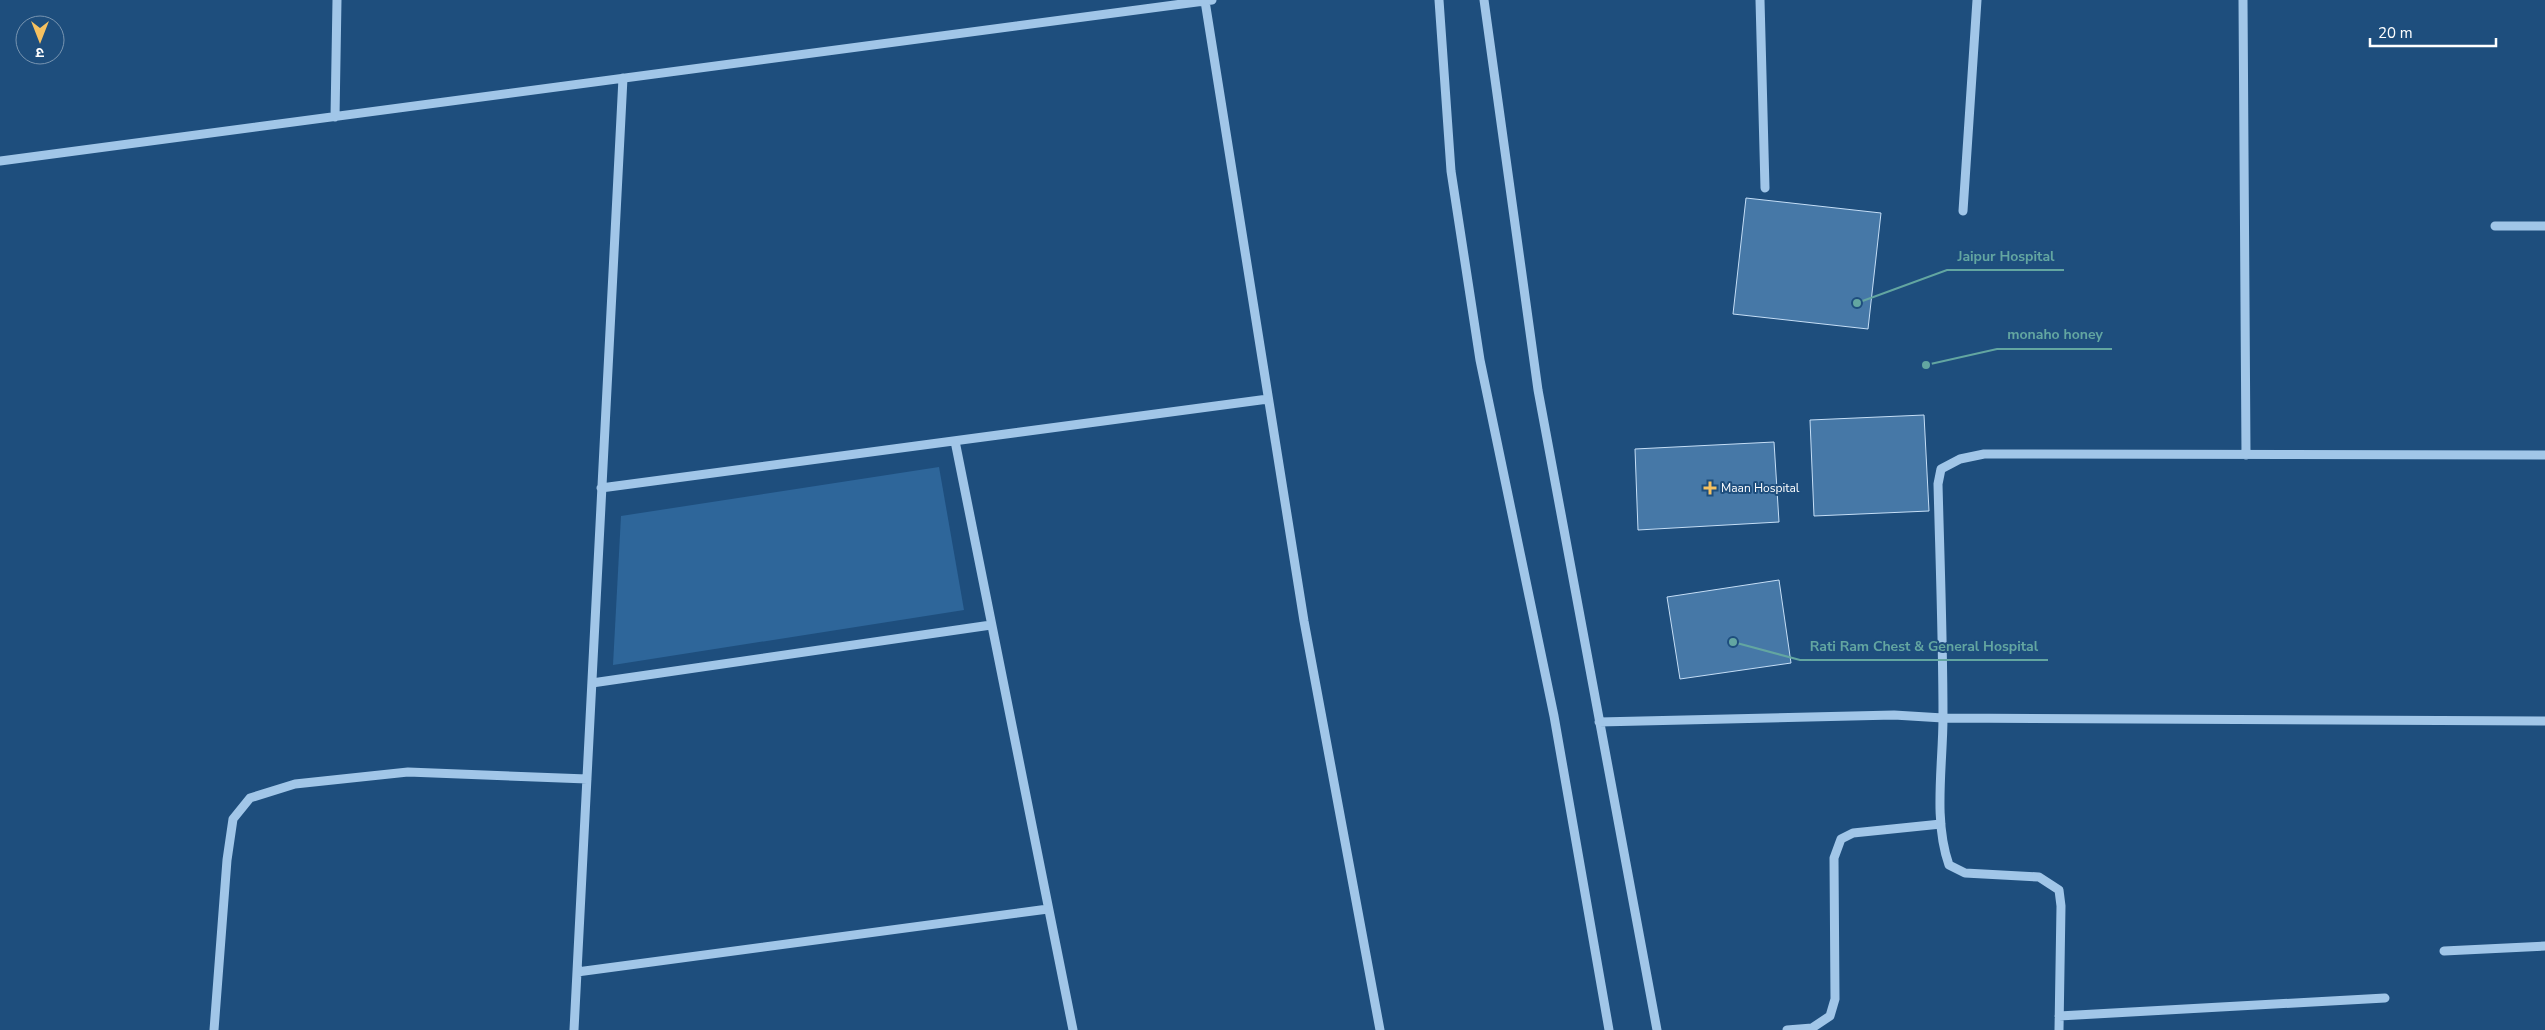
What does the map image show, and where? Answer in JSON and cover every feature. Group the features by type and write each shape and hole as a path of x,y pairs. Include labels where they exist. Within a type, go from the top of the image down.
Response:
{"street":[{"path":"335,117 337,0"},
{"path":"0,161 1208,0 1268,399 1304,622 1380,1030"},
{"path":"1439,0 1451,171 1480,360 1554,716 1609,1030"},
{"path":"1484,0 1538,390 1657,1030"},
{"path":"1760,0 1765,188"},
{"path":"1963,211 1977,0"},
{"path":"2243,0 2246,455"},
{"path":"574,1030 623,78"},
{"path":"2495,226 2545,226"},
{"path":"602,488 1268,399"},
{"path":"955,441 1073,1030"},
{"path":"2059,1030 2061,906 2058,890 2039,877 1965,873 1949,865 1944,850 1941,824 1943,718 1938,484 1941,469 1960,458 1984,454 2545,455"},
{"path":"592,683 991,625"},
{"path":"1599,722 1894,715 1943,718 2545,721"},
{"path":"214,1030 227,860 233,819 250,798 295,784 408,772 587,779"},
{"path":"1787,1030 1812,1028 1830,1016 1833,1008 1835,999 1834,858 1841,839 1853,833 1941,824"},
{"path":"576,972 1048,909"},
{"path":"2444,951 2545,946"},
{"path":"2059,1016 2385,998"}],"shaded area":[{"path":"939,467 964,610 613,665 621,516"}],"building":[{"path":"1746,198 1881,213 1868,329 1733,314"},
{"path":"1924,415 1929,511 1814,516 1810,420"},
{"path":"1774,442 1779,522 1638,530 1635,449"},
{"path":"1779,580 1791,663 1680,679 1667,597"}],"place":[{"name":"Jaipur Hospital","path":"1857,303"},
{"name":"monaho honey","path":"1926,365"},
{"name":"Maan Hospital","path":"1710,488"},
{"name":"Rati Ram Chest & General Hospital","path":"1733,642"}]}
